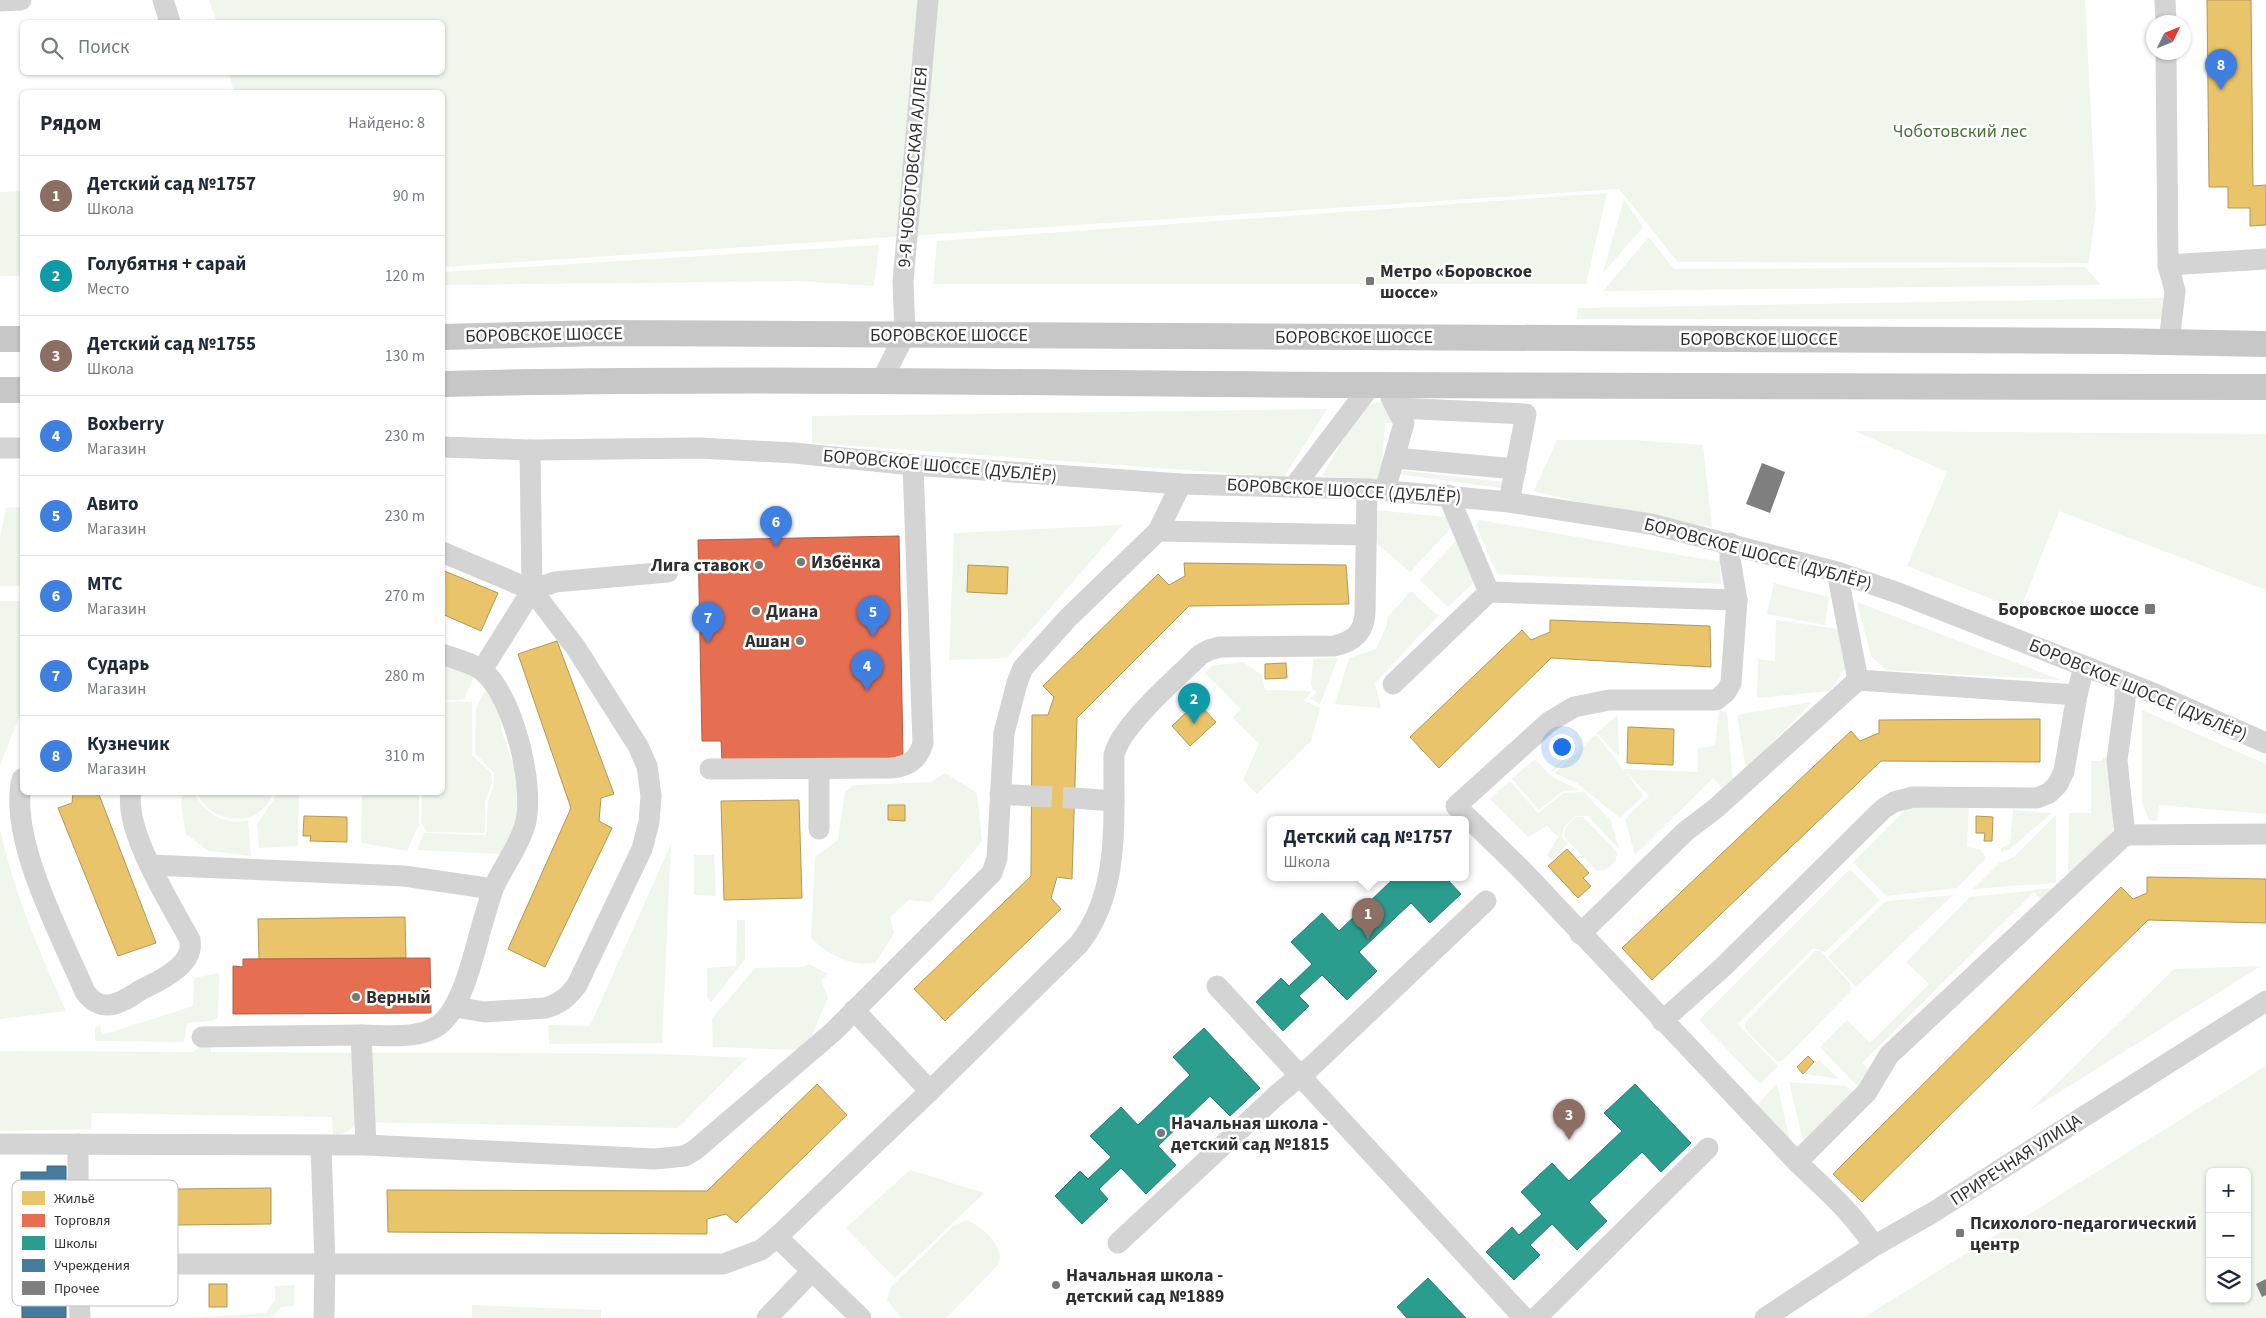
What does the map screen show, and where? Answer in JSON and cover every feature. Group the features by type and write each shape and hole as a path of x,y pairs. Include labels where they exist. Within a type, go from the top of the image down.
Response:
{"main road":[{"name":"БОРОВСКОЕ ШОССЕ","path":"445,337 602,334 905,334 2116,340 2169,343 2266,344"},
{"path":"0,339 20,339"},
{"path":"445,384 618,380 882,380 1377,385 2266,387"},
{"path":"0,390 20,390"}],"street":[{"path":"0,1 20,0"},
{"path":"164,0 169,20"},
{"name":"9-Я ЧОБОТОВСКАЯ АЛЛЕЯ","path":"905,334 903,281 928,0"},
{"path":"2165,0 2166,15"},
{"path":"2166,60 2168,265 2175,291 2169,343"},
{"path":"2168,265 2266,259"},
{"path":"882,380 905,334"},
{"path":"178,1264 723,1264 761,1250 930,1091 1088,933 1102,903 1108,882 1112,859 1114,755 1123,734 1200,655 1209,650 1220,647 1334,646 1347,643 1357,636 1365,623 1366,535 1376,490 1395,458 1404,423 1397,408 1377,385 1294,486"},
{"path":"1397,408 1526,414 1508,502"},
{"name":"БОРОВСКОЕ ШОССЕ (ДУБЛЁР)","path":"445,446 530,450 700,448 794,453 913,465 1181,484 1376,490 1448,495 1508,502 1651,524 1836,572 1902,594 2125,682 2266,743"},
{"path":"0,448 20,448"},
{"path":"482,670 532,590 530,450"},
{"path":"1395,458 1516,469"},
{"path":"710,769 903,767 910,763 921,749 923,734 913,465"},
{"path":"0,1144 366,1145 655,1159 685,1156 701,1145 854,1010 992,873 997,858 1004,733 1017,683 1024,668 1068,618 1158,531 1181,484"},
{"path":"1448,495 1489,592"},
{"path":"1158,531 1366,535"},
{"path":"1466,816 1456,806 1548,722 1574,707 1609,700 1716,700 1726,692 1731,683 1737,600 1730,559 1730,543"},
{"path":"445,553 532,590 576,648 638,746 647,766 650,782 649,822 642,849 581,977 564,1000 545,1008 485,1012 455,1007"},
{"path":"532,590 555,582 668,572"},
{"path":"1836,572 1858,680"},
{"path":"1393,684 1489,592 1737,600"},
{"path":"202,1037 419,1034 438,1026 455,1007 493,889 524,829 528,798 525,766 514,725 502,697 482,670 445,655"},
{"path":"1662,1021 1722,968 1883,809 1894,802 1913,797 2037,798 2050,793 2058,784 2064,772 2077,695 2084,666"},
{"path":"1580,934 1686,830 1715,810 1858,680 2077,695"},
{"path":"2125,682 2117,760 2125,835"},
{"path":"819,769 819,829"},
{"path":"1000,794 1031,796"},
{"path":"21,795 20,816 28,854 85,992 93,1001 100,1004 119,1002 167,977 190,952 190,940 150,864 132,812 131,795"},
{"path":"1074,798 1114,801"},
{"path":"1469,819 1520,868 1580,934 1662,1021 1730,1089 1797,1162 1847,1209 1874,1246"},
{"path":"1797,1162 1867,1092 1889,1055 2125,835 2266,834"},
{"path":"150,864 404,876 493,889"},
{"path":"1118,1243 1278,1094 1301,1076 1486,901"},
{"path":"1217,986 1524,1318"},
{"name":"ПРИРЕЧНАЯ УЛИЦА","path":"1765,1318 1785,1312 1874,1246 1932,1214 2266,1001"},
{"path":"854,1010 930,1091"},
{"path":"362,1035 366,1145"},
{"path":"78,1144 78,1180"},
{"path":"321,1146 325,1263 324,1318"},
{"path":"1536,1318 1708,1148"},
{"path":"777,1237 861,1318"},
{"path":"767,1318 812,1271"}],"green space":[{"name":"Чоботовский лес","path":"209,0 2085,0 2096,208 2089,263 1678,262 1619,189 445,267 445,90 233,90 230,75 445,75 445,20 216,20"},
{"path":"20,191 20,276 0,276 0,192"},
{"path":"1607,193 1586,284 933,284 937,241"},
{"path":"1624,199 1643,227 1603,273"},
{"path":"1649,237 1674,269 2085,267 2101,285 1603,291"},
{"path":"879,245 874,286 799,281 445,285 445,272"},
{"path":"2163,298 2162,319 1577,319 1578,308"},
{"path":"1379,402 1391,410 1399,423 1385,423 1381,480 1322,476 1358,414 1367,406"},
{"path":"1327,409 1284,477 812,443 812,416"},
{"path":"1855,431 2266,434 2266,590 2059,511 2020,610 1907,566 1947,472"},
{"path":"1557,440 1634,440 1703,445 1712,527 1616,511 1534,491"},
{"path":"1399,470 1511,483 1509,489 1397,474"},
{"path":"20,507 20,586 0,586 0,539 6,508"},
{"path":"1374,510 1446,517 1451,528 1410,572 1374,541"},
{"path":"1479,520 1720,562 1721,584 1497,574 1476,525"},
{"path":"1122,525 1007,658 949,660 954,533"},
{"path":"1457,540 1475,581 1448,607 1420,580"},
{"path":"1774,583 1829,597 1825,625 1767,614"},
{"path":"1411,591 1438,616 1375,683 1381,708 1335,704 1349,658 1376,649 1387,625 1387,618"},
{"path":"0,601 20,601 20,715 0,765"},
{"path":"1857,602 2061,680 1886,670 1871,656"},
{"path":"1776,620 1838,629 1845,668 1830,691 1757,698 1758,659 1775,661"},
{"path":"1338,658 1320,704 1310,699 1316,693 1311,685 1313,659"},
{"path":"445,661 474,677 464,699 445,701"},
{"path":"1243,662 1262,675 1265,690 1312,691 1304,701 1320,708 1311,741 1257,794 1243,780 1259,744 1233,718 1241,709 1205,673 1212,666"},
{"path":"488,684 500,714 502,733 518,777 521,817 501,854 417,850 424,833 486,835 488,802 494,784 494,773 475,753 476,709"},
{"path":"472,702 472,755 491,773 492,784 485,801 485,833 427,832 421,822 422,795 445,795 445,703"},
{"path":"1812,702 1746,769 1737,715"},
{"path":"1719,710 1727,713 1733,781 1724,790 1713,778 1635,855 1625,819 1649,796 1626,772 1643,796 1620,818 1577,783 1554,773 1596,735 1623,769 1698,772 1698,748 1715,746"},
{"path":"2142,710 2266,764 2266,814 2159,805 2157,821 2149,820 2142,803"},
{"path":"1618,715 1619,756 1596,733"},
{"path":"1595,734 1553,772 1551,770"},
{"path":"2103,757 2112,758 2113,830 2111,837 2068,879 2069,813 2091,813 2091,761 2101,761"},
{"path":"1535,759 1551,776 1579,790 1563,791 1539,810 1512,779"},
{"path":"945,773 977,793 982,841 931,902 909,900 890,917 894,933 875,963 866,964 849,961 825,950 811,938 815,857 838,840 845,792 854,785 931,782"},
{"path":"1510,781 1538,813 1563,793 1584,792 1611,821 1619,849 1588,816 1575,816 1564,827 1562,837 1568,844 1552,860 1547,855 1558,837 1547,826 1528,837 1490,799"},
{"path":"183,795 195,795 204,807 216,816 231,821 248,821 251,856 209,851 186,834 181,803"},
{"path":"198,795 272,795 267,805 258,813 247,817 224,817 213,812 204,804"},
{"path":"275,795 299,795 298,846 259,848 257,824"},
{"path":"362,795 419,795 419,824 407,851 361,843"},
{"path":"1969,804 1967,847 1980,849 1986,858 1957,888 1886,896 1853,862 1909,806"},
{"path":"2013,810 2052,813 2010,849 2001,852 2001,848 2010,844"},
{"path":"2056,815 2056,883 1973,889 1999,863 2014,857"},
{"path":"1575,817 1583,817 1617,852 1616,860 1606,870 1597,871 1564,837 1565,828"},
{"path":"0,829 20,899 66,1011 0,1019"},
{"path":"671,844 662,1043 549,1044 548,1025 590,1026"},
{"path":"694,855 714,855 716,896 694,895"},
{"path":"1850,869 1880,900 1825,952 1813,948 1738,1024 1778,1066 1760,1084 1699,1020"},
{"path":"2054,888 2041,900 2034,892 1862,1063 1870,1072 1862,1091 1820,1047 1847,1020 1870,1043 1929,984 1906,962 1970,897"},
{"path":"1953,895 1856,987 1828,957 1886,901"},
{"path":"737,920 745,920 745,959 711,1002 707,998 707,968 736,966"},
{"path":"1815,951 1820,951 1849,982 1852,990 1783,1060 1777,1062 1745,1029 1745,1023"},
{"path":"809,964 828,974 821,980 828,997 809,1042 798,1050 713,1047 712,1019 755,968 803,967"},
{"path":"2261,966 2029,1111 2174,969"},
{"path":"219,973 218,1018 211,1021 187,1023 184,1042 95,1041 95,1028 100,1025 102,1035 193,1006 194,978"},
{"path":"202,1043 211,1043 211,1052 664,1054 747,1058 678,1128 356,1122 346,1132 333,1134 332,1117 92,1113 91,1129 0,1131 0,1051 194,1052"},
{"path":"1819,1060 1839,1079 1806,1074"},
{"path":"2266,1066 2266,1318 1863,1318"},
{"path":"1789,1082 1846,1086 1855,1094 1804,1145"},
{"path":"1777,1084 1793,1154 1753,1109"},
{"path":"910,1170 984,1193 895,1278 846,1228"},
{"path":"966,1220 979,1226 996,1245 1000,1259 998,1265 946,1318 902,1318 887,1300 891,1287 952,1227"},
{"path":"294,1285 294,1306 281,1307 272,1318 187,1318 266,1313 275,1301 275,1286"},
{"path":"472,1305 601,1310 601,1318 472,1318"}],"building: Жильё":[{"path":"2207,0 2251,0 2253,186 2266,185 2266,225 2250,226 2250,208 2228,208 2228,187 2209,187"},
{"path":"1184,563 1346,565 1349,604 1189,606 1077,718 1072,879 1057,877 1051,898 1061,909 945,1021 914,989 1031,876 1032,715 1048,715 1054,697 1043,686 1158,574 1169,585 1185,576"},
{"path":"968,565 1008,567 1007,594 967,592"},
{"path":"445,571 498,593 481,631 445,615"},
{"path":"1550,620 1710,626 1711,667 1551,658 1439,768 1410,737 1522,630 1531,640 1550,632"},
{"path":"557,641 614,794 601,798 599,821 612,828 545,967 508,949 571,808 518,654"},
{"path":"1286,663 1287,678 1265,679 1265,664"},
{"path":"1197,702 1216,722 1190,746 1172,726"},
{"path":"2040,719 2040,762 1881,761 1652,980 1622,948 1851,731 1860,741 1879,733 1879,720"},
{"path":"1628,727 1674,729 1673,765 1627,763"},
{"path":"73,795 99,795 156,943 118,956 58,808 72,803"},
{"path":"799,800 802,898 724,900 721,801"},
{"path":"888,805 905,805 905,821 888,820"},
{"path":"304,816 347,817 347,842 310,841 311,836 303,836"},
{"path":"1976,816 1993,817 1992,841 1984,841 1985,833 1976,833"},
{"path":"1567,849 1589,873 1583,878 1591,886 1578,898 1548,866"},
{"path":"2147,877 2266,879 2266,923 2148,920 1862,1202 1833,1174 2121,887 2133,899 2147,893"},
{"path":"405,917 406,958 259,960 258,919"},
{"path":"1808,1056 1814,1062 1803,1074 1797,1067"},
{"path":"817,1084 847,1115 736,1223 726,1214 707,1219 707,1234 388,1232 387,1190 707,1191"},
{"path":"271,1188 271,1224 178,1225 178,1189"},
{"path":"209,1284 227,1284 227,1307 209,1307"}],"building: Торговля":[{"name":"Ашан","path":"899,536 903,758 722,762 721,741 702,741 698,540"},
{"path":"430,958 431,1013 233,1014 233,966 243,967 243,959"}],"building: Школы":[{"path":"1391,881 1449,881 1461,894 1430,923 1411,903 1359,952 1377,971 1347,1000 1322,975 1299,996 1309,1006 1283,1031 1256,1002 1281,978 1289,986 1312,964 1291,942 1322,913 1339,931"},
{"path":"1204,1028 1260,1088 1230,1116 1210,1096 1158,1146 1176,1165 1146,1194 1121,1168 1099,1189 1108,1199 1082,1224 1055,1196 1080,1171 1088,1179 1111,1157 1090,1136 1121,1107 1138,1125 1190,1075 1173,1057"},
{"path":"1635,1084 1691,1143 1661,1172 1642,1152 1589,1202 1607,1221 1577,1250 1552,1224 1530,1245 1540,1255 1514,1280 1486,1252 1512,1227 1519,1235 1542,1214 1521,1192 1552,1163 1569,1181 1622,1131 1604,1113"},
{"path":"1428,1278 1466,1318 1407,1318 1397,1307"}],"building: Учреждения":[{"path":"47,1166 66,1166 66,1180 21,1180 21,1172 47,1172"},
{"path":"22,1306 66,1306 66,1318 22,1318"}],"building: Прочее":[{"path":"1762,463 1785,472 1770,513 1746,504"},
{"path":"2266,1279 2266,1295 2262,1297 2256,1284"}],"tunnel":[{"path":"1031,796 1074,798"}],"place":[{"name":"Кузнечик","path":"2221,90"},
{"name":"Метро «Боровское шоссе»","path":"1370,281"},
{"name":"МТС","path":"776,547"},
{"name":"Избёнка","path":"801,562"},
{"name":"Лига ставок","path":"759,565"},
{"name":"Боровское шоссе","path":"2150,609"},
{"name":"Диана","path":"756,611"},
{"name":"Авито","path":"873,637"},
{"name":"Ашан","path":"800,641"},
{"name":"Сударь","path":"708,643"},
{"name":"Boxberry","path":"867,691"},
{"name":"Голубятня + сарай","path":"1194,724"},
{"name":"Детский сад №1757","path":"1368,939"},
{"name":"Верный","path":"356,997"},
{"name":"Начальная школа - детский сад №1815","path":"1161,1133"},
{"name":"Детский сад №1755","path":"1569,1140"},
{"name":"Психолого-педагогический центр","path":"1960,1233"},
{"name":"Начальная школа - детский сад №1889","path":"1056,1285"}]}
